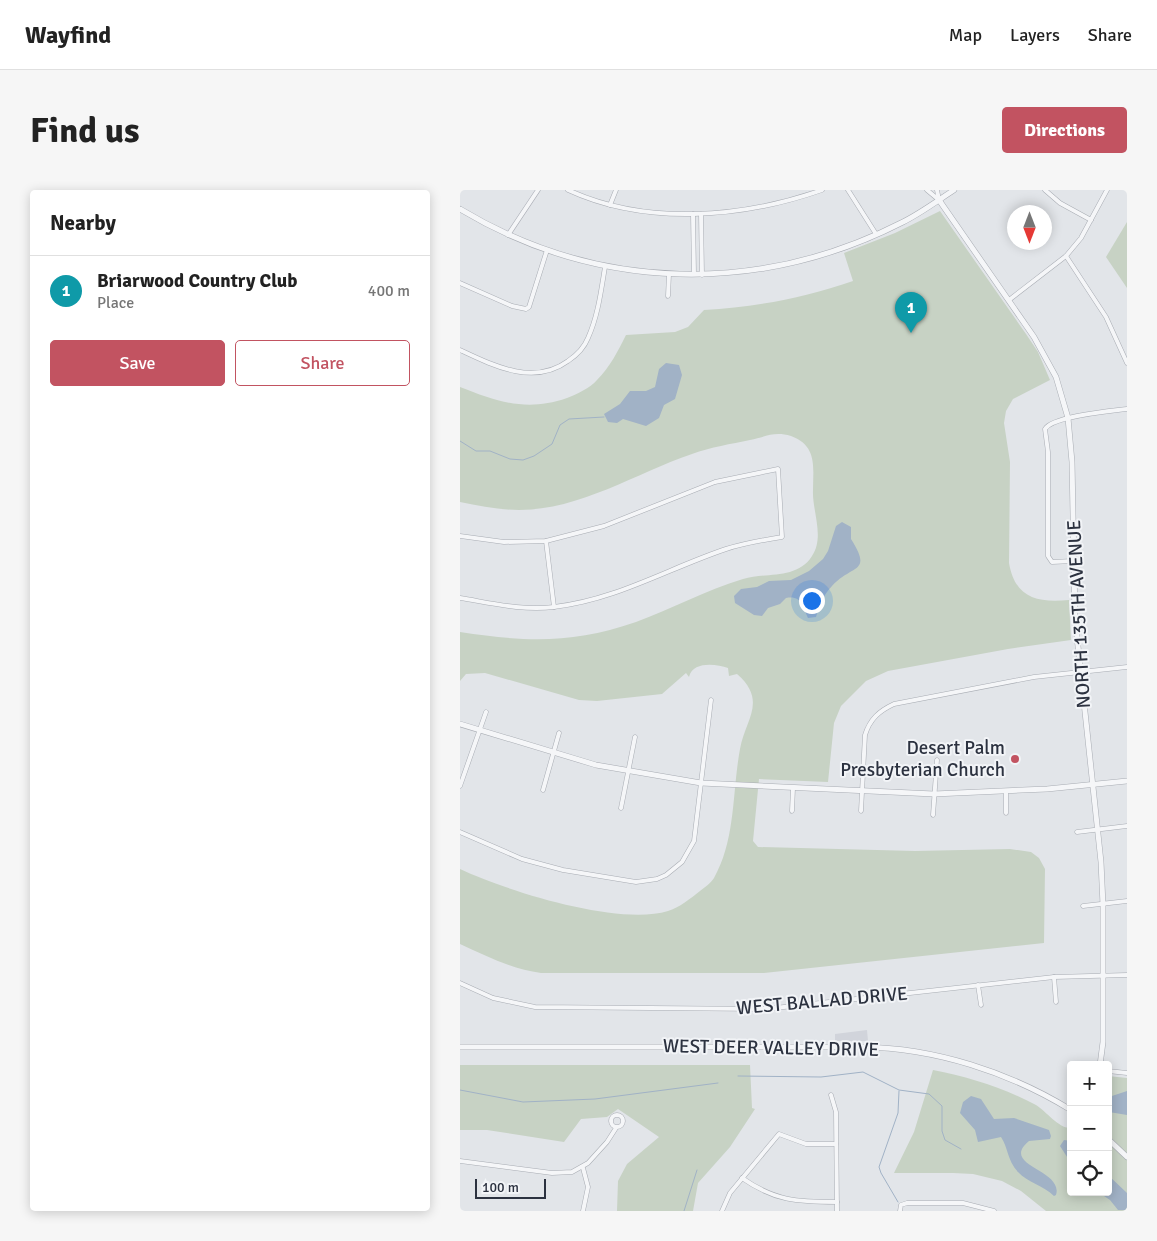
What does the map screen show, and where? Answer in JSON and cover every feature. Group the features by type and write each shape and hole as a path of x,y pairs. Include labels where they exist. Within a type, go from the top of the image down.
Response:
{"street":[{"path":"508,235 538,190"},
{"path":"568,190 610,205 646,211 693,214 760,207 822,190"},
{"path":"610,205 616,190"},
{"path":"848,190 876,234"},
{"name":"NORTH 135TH AVENUE","path":"927,190 939,200 1009,300 1050,364 1068,418 1072,462 1073,561 1080,672 1103,905 1103,1042 1101,1061"},
{"name":"NORTH 135TH AVENUE","path":"937,190 939,200"},
{"path":"460,209 508,235 547,250 605,267 669,274 702,275 764,269 824,255 903,222 954,190"},
{"path":"1045,190 1060,203 1091,220"},
{"path":"1009,300 1066,256 1081,238 1107,190"},
{"path":"693,214 694,275"},
{"path":"701,214 702,275"},
{"path":"693,239 701,238"},
{"path":"460,283 512,306 526,309 547,250"},
{"path":"1066,256 1106,317 1127,364"},
{"path":"460,350 487,362 521,373 538,374 559,368 577,354 588,340 595,322 605,267"},
{"path":"668,296 669,274"},
{"path":"1073,561 1052,562 1048,556 1048,452 1045,429 1050,423 1068,418 1127,409"},
{"path":"460,536 504,542 546,541 604,526 715,482 778,469 782,537 726,549 610,595 554,607 525,608 460,598"},
{"path":"546,541 554,607"},
{"path":"861,811 865,735 868,725 883,709 894,704 1034,677 1127,668"},
{"path":"460,832 540,865 617,880 648,881 666,874 689,853 697,829 711,700"},
{"path":"460,786 486,712"},
{"path":"460,724 553,754 628,772 701,783 934,794 1006,792 1127,781"},
{"path":"543,790 559,733"},
{"path":"621,808 635,737"},
{"path":"933,815 937,760"},
{"path":"792,811 793,788"},
{"path":"1006,792 1006,813"},
{"path":"1078,832 1127,826"},
{"path":"1083,906 1127,902"},
{"name":"WEST BALLAD DRIVE","path":"460,983 493,998 517,1005 558,1008 766,1009 1054,977 1127,975"},
{"path":"1054,977 1056,1002"},
{"path":"978,985 981,1005"},
{"name":"WEST DEER VALLEY DRIVE","path":"460,1047 845,1047 889,1049 947,1059 994,1072 1038,1091 1067,1108"},
{"path":"1112,1071 1127,1073"},
{"path":"831,1095 836,1112 837,1211"},
{"path":"460,1161 558,1173 583,1168 607,1142 616,1128"},
{"path":"722,1211 726,1199 779,1134 806,1144 836,1144"},
{"path":"1112,1143 1127,1157"},
{"path":"583,1168 588,1187 583,1211"},
{"path":"742,1178 761,1191 783,1199 801,1202 837,1202"},
{"path":"900,1211 900,1205 963,1203 994,1211"}],"shaded area":[{"path":"867,1030 868,1041 835,1041 835,1034"}],"green space":[{"path":"940,211 1038,352 1050,380 1013,399 1006,411 1004,423 1010,462 1009,563 1016,584 1029,596 1057,601 1069,600 1071,640 1008,649 888,671 866,681 841,706 834,723 828,782 759,779 753,841 758,847 915,851 1010,849 1031,852 1039,858 1045,869 1044,943 764,973 541,973 509,965 460,944 460,869 480,878 533,896 563,904 621,914 647,914 668,911 676,908 708,885 714,878 721,863 730,831 737,765 753,702 746,684 737,674 729,676 728,668 717,665 695,668 689,677 686,673 662,694 597,701 579,700 485,673 466,674 460,681 460,632 506,638 549,639 591,634 613,629 649,617 729,583 752,577 781,574 798,569 806,564 816,549 818,532 813,498 813,466 810,452 800,440 780,434 699,452 564,504 519,510 497,509 460,502 460,387 500,401 526,405 567,398 587,388 602,375 617,353 626,335 675,332 688,327 704,310 780,301 853,281 844,253 895,233"},
{"path":"1127,222 1127,288 1106,257"},
{"path":"460,1065 750,1065 752,1108 755,1109 730,1147 698,1183 693,1211 617,1211 618,1181 627,1164 659,1137 618,1109 607,1117 581,1119 564,1142 487,1130 460,1130"},
{"path":"933,1070 999,1088 1036,1105 1067,1128 1067,1196 1112,1196 1112,1076 1127,1078 1127,1211 1046,1211 1021,1191 1002,1181 973,1174 894,1173 914,1132"}],"water":[{"path":"666,363 679,365 682,375 675,399 664,405 659,418 646,426 623,419 617,423 608,422 604,414 620,404 630,391 646,391 655,387 659,369"},
{"path":"842,522 851,527 851,539 860,558 860,563 829,589 822,600 816,617 808,618 803,606 795,598 786,598 780,604 768,608 762,616 754,615 735,603 734,596 741,589 757,587 769,581 791,580 809,571 823,559 828,551 836,526"},
{"path":"1127,1091 1127,1115 1112,1112 1112,1096"},
{"path":"971,1096 981,1099 994,1119 1014,1118 1049,1130 1050,1139 1029,1141 1022,1149 1022,1156 1026,1162 1051,1179 1056,1186 1056,1195 1054,1196 1018,1172 1001,1137 978,1142 975,1130 960,1113 963,1102"},
{"path":"1064,1140 1067,1140 1067,1157 1060,1146"},
{"path":"1112,1179 1127,1193 1127,1208 1125,1210 1118,1210 1104,1196 1112,1196"}],"waterway":[{"path":"460,441 476,451 490,451 510,459 523,460 534,456 552,444 560,425 569,419 604,417"},
{"path":"738,1076 821,1077 863,1072 899,1090 929,1094 942,1106 942,1131 945,1140 961,1149"},
{"path":"460,1090 523,1102 595,1099 718,1083"},
{"path":"898,1202 879,1167 898,1113 899,1091"},
{"path":"684,1211 697,1170"}],"place":[{"name":"Briarwood Country Club","path":"911,333"},
{"name":"Desert Palm Presbyterian Church","path":"1015,759"}]}
